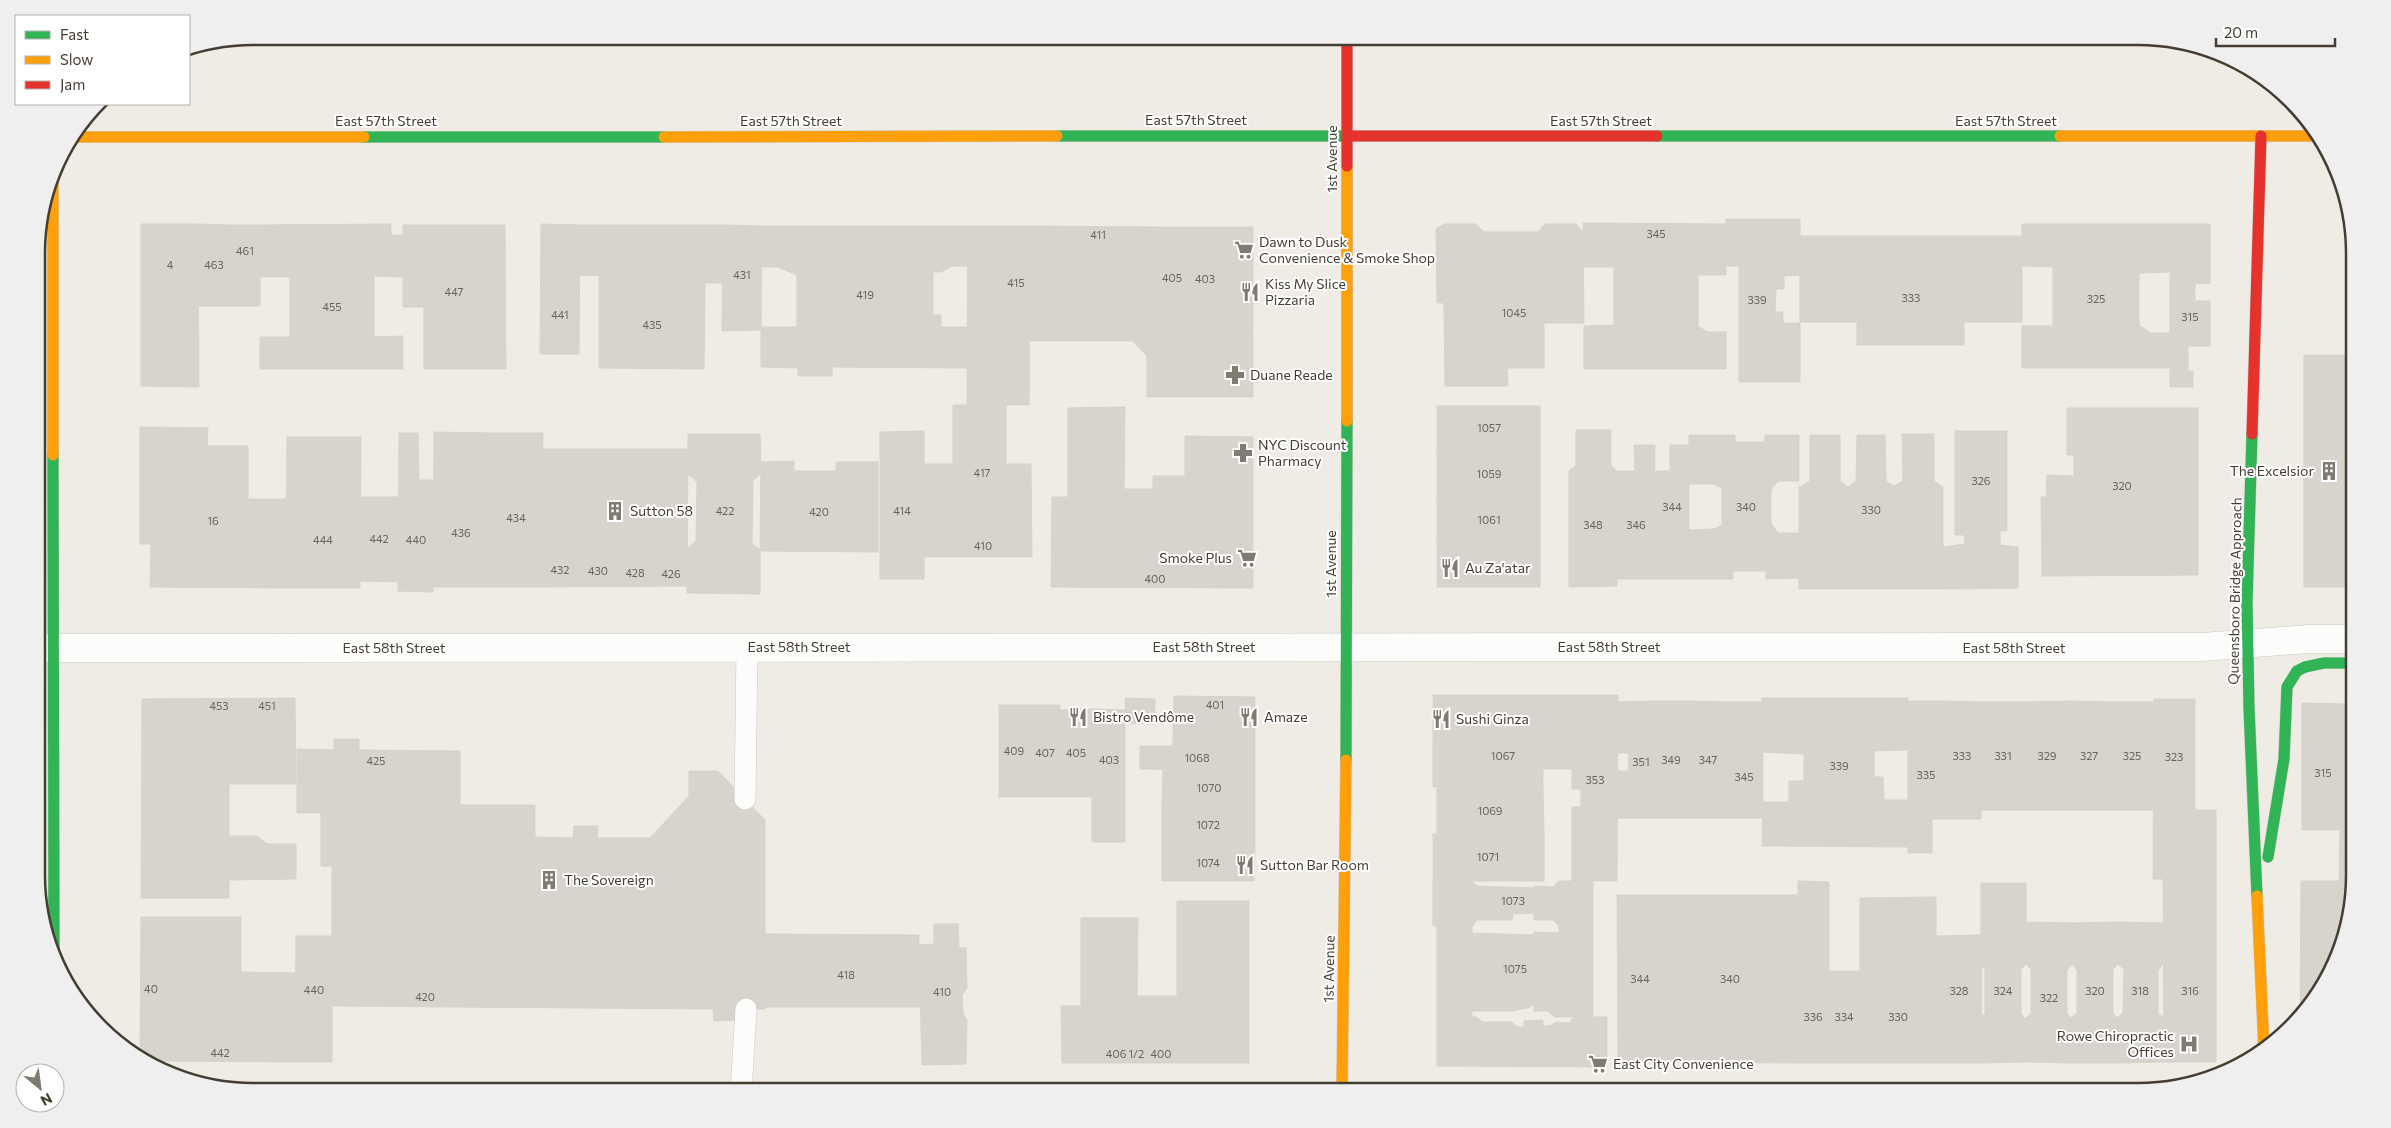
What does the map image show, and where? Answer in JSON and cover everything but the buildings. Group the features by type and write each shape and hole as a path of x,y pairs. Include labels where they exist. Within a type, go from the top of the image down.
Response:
{"main road":[{"name":"1st Avenue","path":"1342,1083 1346,851 1347,45"},
{"name":"Queensboro Bridge Approach","path":"2261,136 2247,602 2249,708 2264,1041"},
{"name":"East 57th Street","path":"80,137 2310,136"},
{"path":"53,197 45,648 53,933"},
{"path":"2258,918 2284,759 2287,687 2297,671 2305,667 2324,663 2346,663"}],"street":[{"name":"East 58th Street","path":"45,648 2173,647 2309,639 2346,639"}],"lane":[{"path":"745,799 747,647"},
{"path":"742,1083 746,1009"}],"traffic: fast":[{"path":"1057,136 1347,136"},
{"path":"1657,136 2060,136"},
{"path":"364,137 664,137"},
{"path":"1346,760 1347,421"},
{"path":"2252,434 2247,602 2249,708 2257,896"},
{"path":"53,455 54,935"},
{"path":"2268,857 2284,759 2287,687 2297,671 2305,667 2324,663 2346,663"}],"traffic: slow":[{"path":"664,137 1057,136"},
{"path":"2060,136 2310,136"},
{"path":"80,137 364,137"},
{"path":"1347,166 1347,421"},
{"path":"53,196 53,455"},
{"path":"1342,1083 1346,760"},
{"path":"2257,896 2264,1041"}],"traffic: jam":[{"path":"1347,45 1347,166"},
{"path":"1347,136 1657,136"},
{"path":"2252,434 2261,136"}],"place":[{"name":"Dawn to Dusk Convenience & Smoke Shop","path":"1244,250"},
{"name":"Kiss My Slice Pizzaria","path":"1250,292"},
{"name":"Duane Reade","path":"1235,375"},
{"name":"NYC Discount Pharmacy","path":"1243,453"},
{"name":"The Excelsior","path":"2329,471"},
{"name":"Sutton 58","path":"615,511"},
{"name":"Smoke Plus","path":"1247,558"},
{"name":"Au Za'atar","path":"1450,568"},
{"name":"Bistro Vendôme","path":"1078,717"},
{"name":"Amaze","path":"1249,717"},
{"name":"Sushi Ginza","path":"1441,719"},
{"name":"Sutton Bar Room","path":"1245,865"},
{"name":"The Sovereign","path":"549,880"},
{"name":"Rowe Chiropractic Offices","path":"2189,1044"},
{"name":"East City Convenience","path":"1598,1064"}]}
